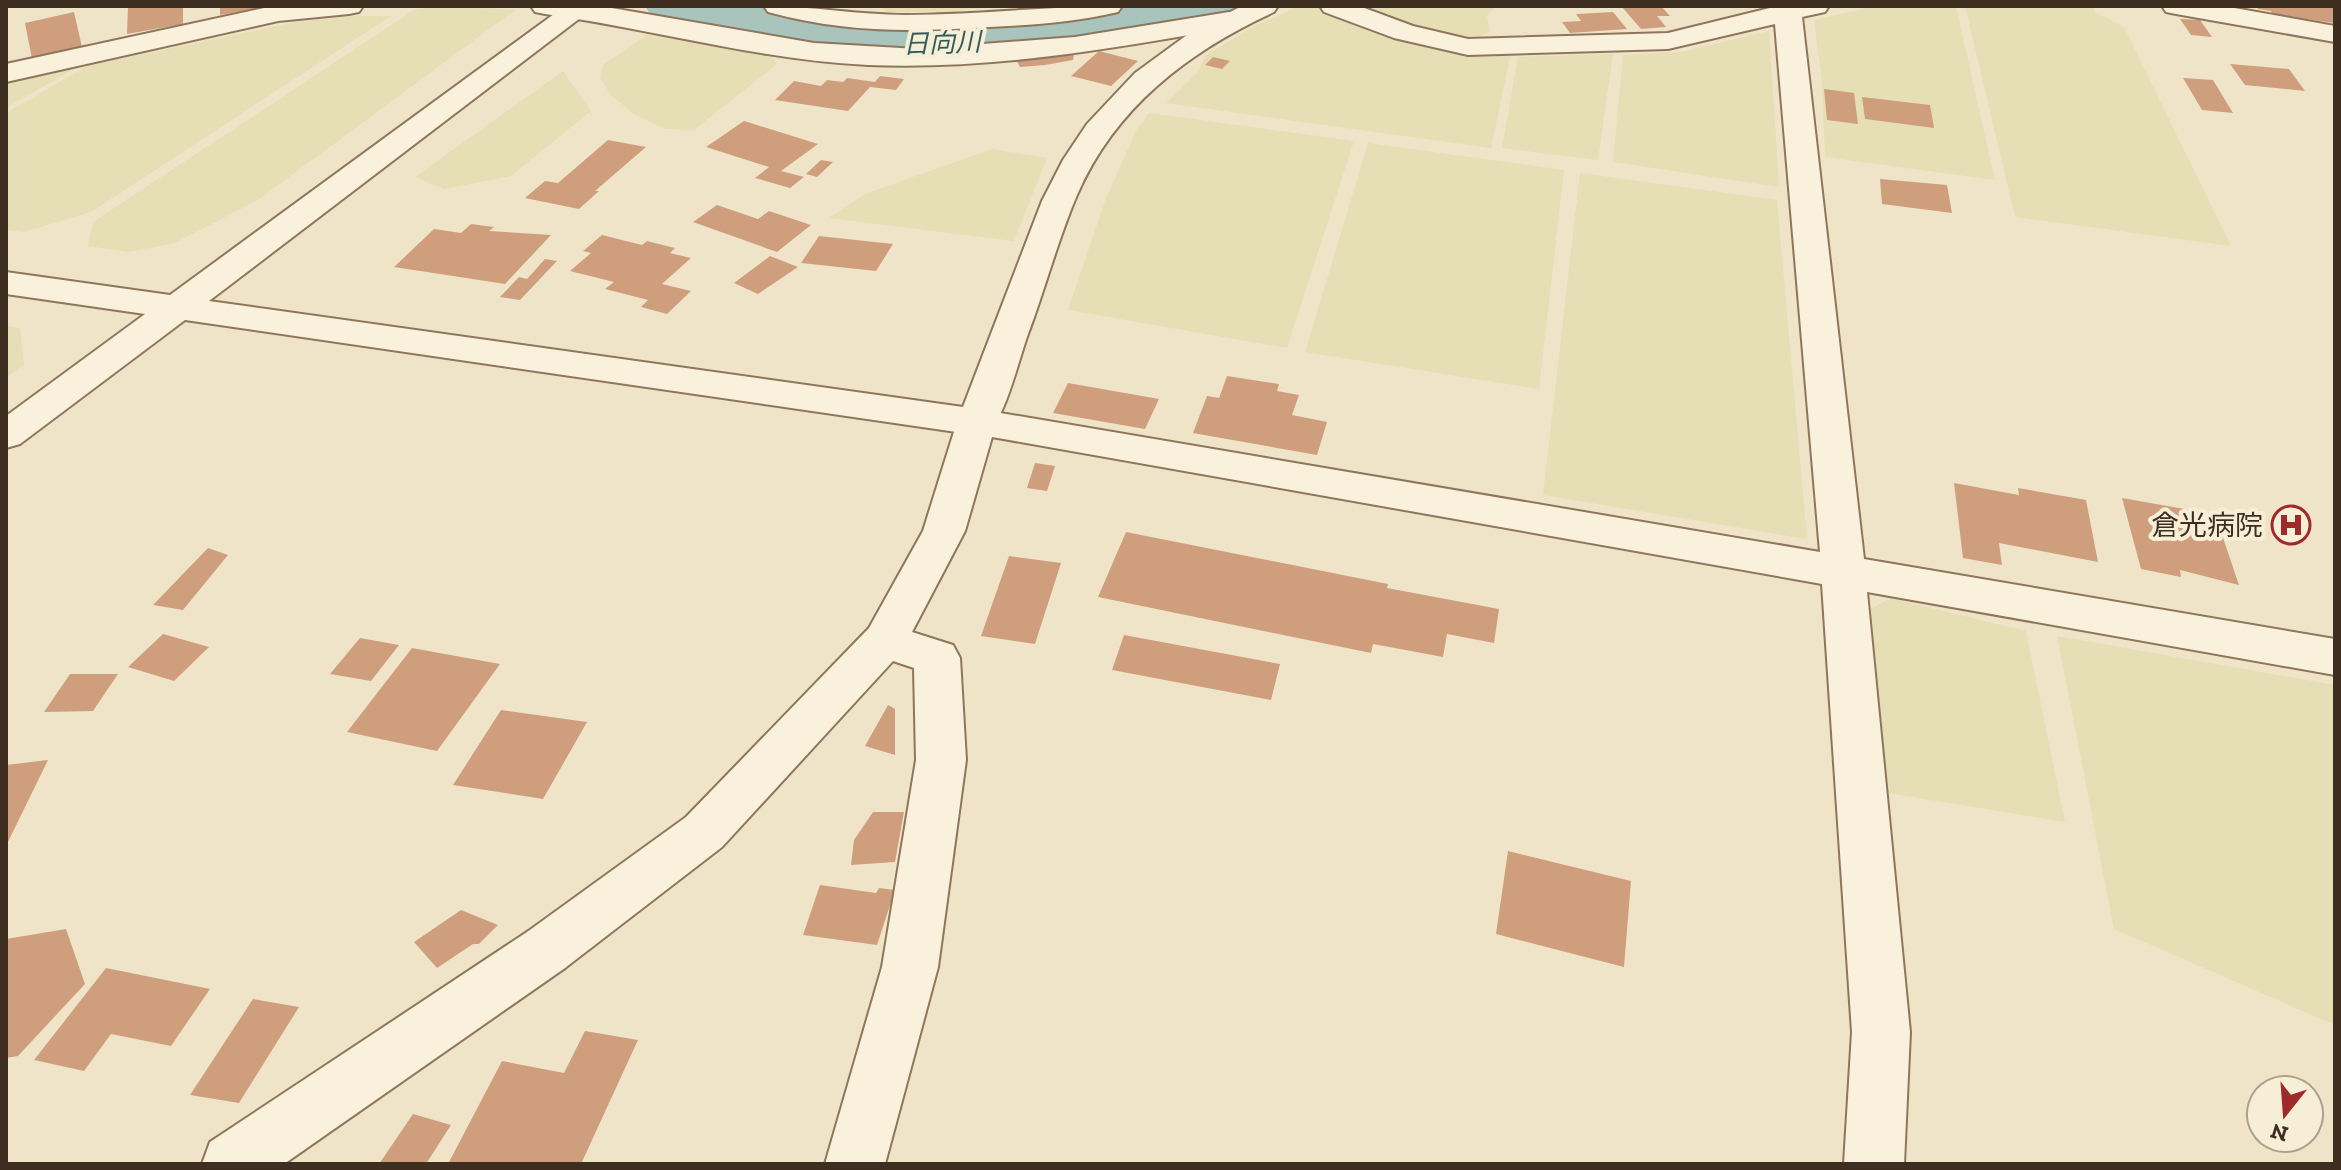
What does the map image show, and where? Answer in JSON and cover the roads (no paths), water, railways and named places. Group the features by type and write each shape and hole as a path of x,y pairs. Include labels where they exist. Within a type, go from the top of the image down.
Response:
{"street":[{"path":"6,73 278,13 349,6"},
{"path":"778,6 819,19 891,25 1077,14 1108,6"},
{"path":"232,1164 546,950 704,832 885,640 944,531 977,422 1062,193 1090,140 1118,104 1167,59 1229,20 1264,6"},
{"path":"1334,6 1404,32 1468,47 1668,41 1801,9 1881,1032 1874,1164"},
{"path":"2176,6 2335,34"},
{"path":"6,435 568,7 815,52 904,57 1027,52 1229,20"},
{"path":"6,283 977,422 1843,569 2335,657"},
{"path":"855,1164 910,967 941,760 937,658 885,640"}],"waterway":[{"name":"日向川","path":"677,6 816,38 906,46 993,43 1208,6"}],"place":[{"name":"倉光病院","path":"2291,525"}]}
